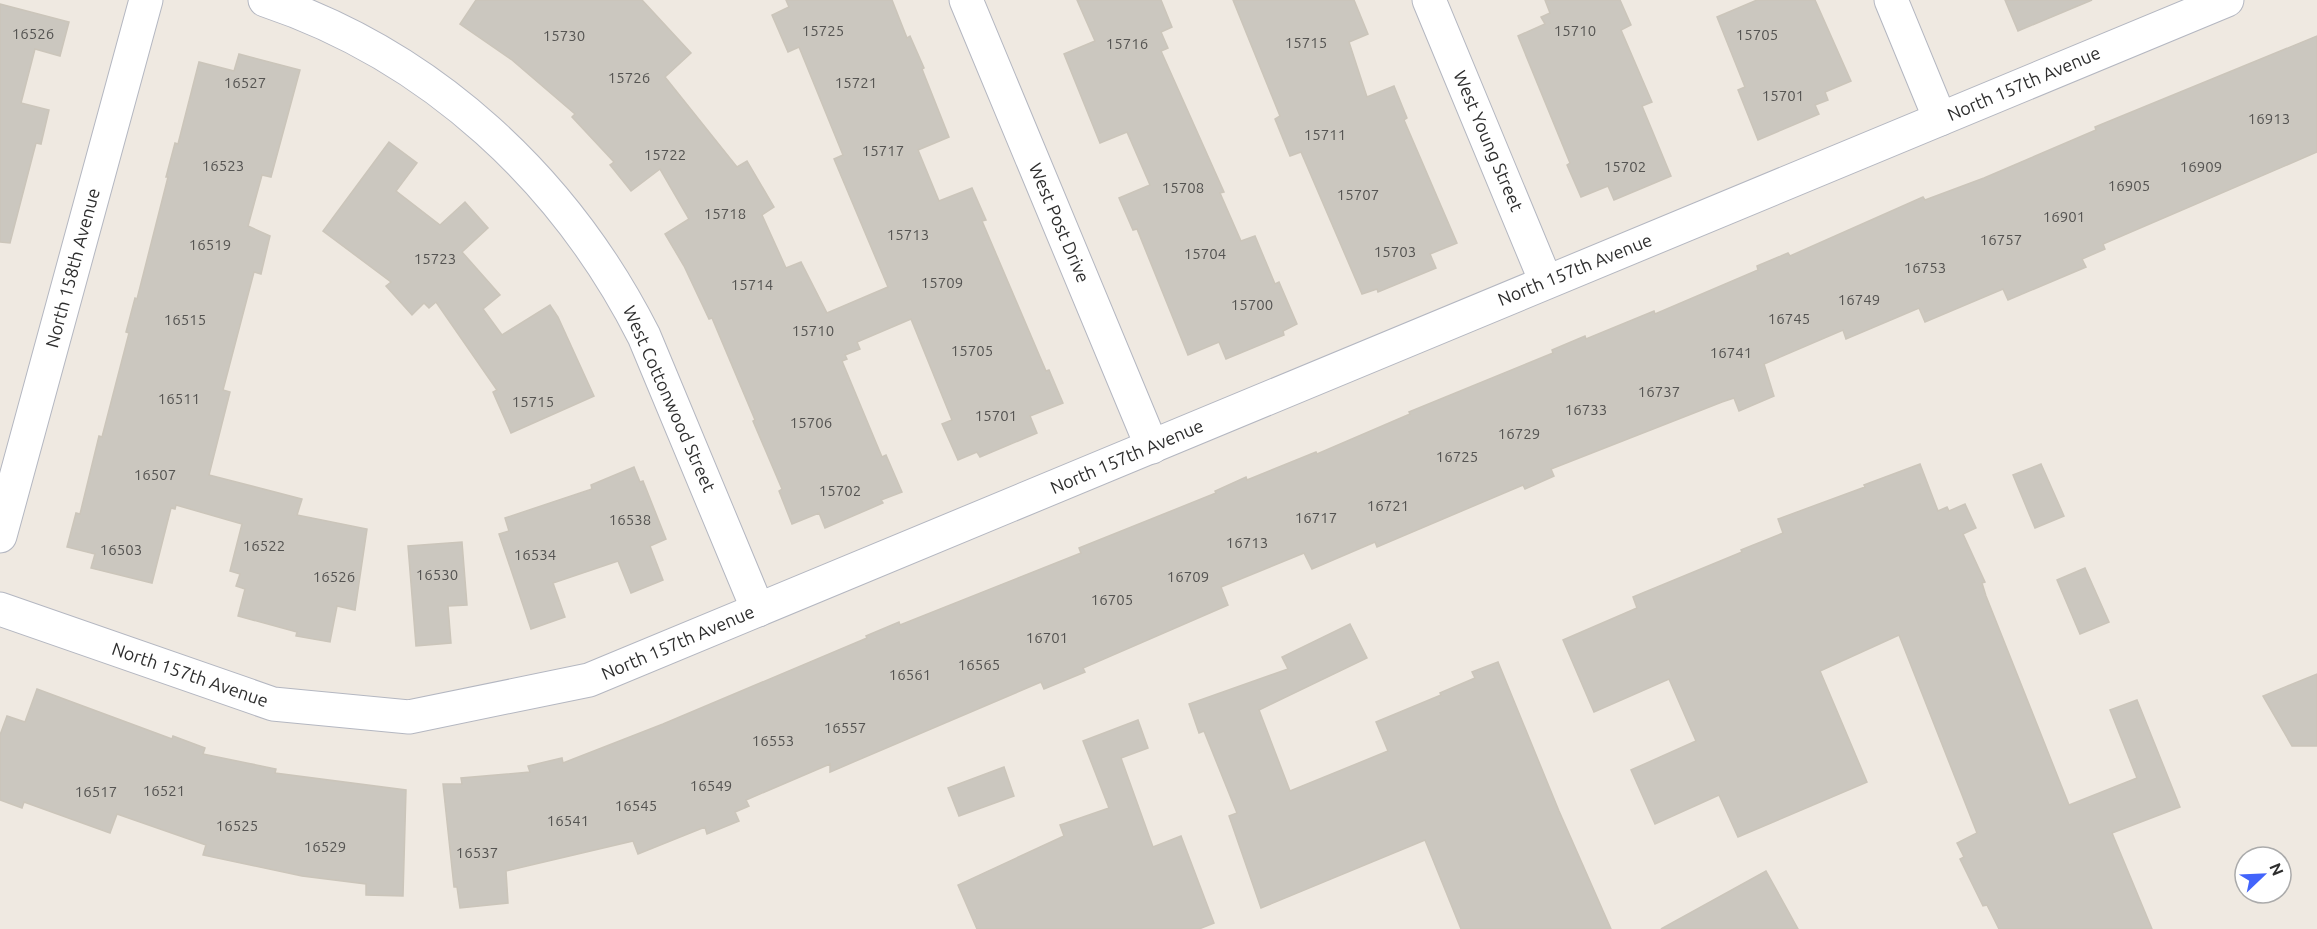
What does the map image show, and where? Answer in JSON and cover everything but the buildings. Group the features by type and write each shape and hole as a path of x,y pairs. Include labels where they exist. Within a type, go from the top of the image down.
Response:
{"street":[{"name":"North 158th Avenue","path":"0,536 146,0"},
{"name":"West Cottonwood Street","path":"265,0 346,33 397,60 428,82 460,106 520,160 569,216 602,262 644,336 759,610"},
{"name":"West Post Drive","path":"966,0 1152,447"},
{"name":"West Young Street","path":"1430,0 1546,282"},
{"path":"1891,0 1940,119"},
{"name":"North 157th Avenue","path":"0,609 273,704 409,717 589,680 2227,0"}]}
